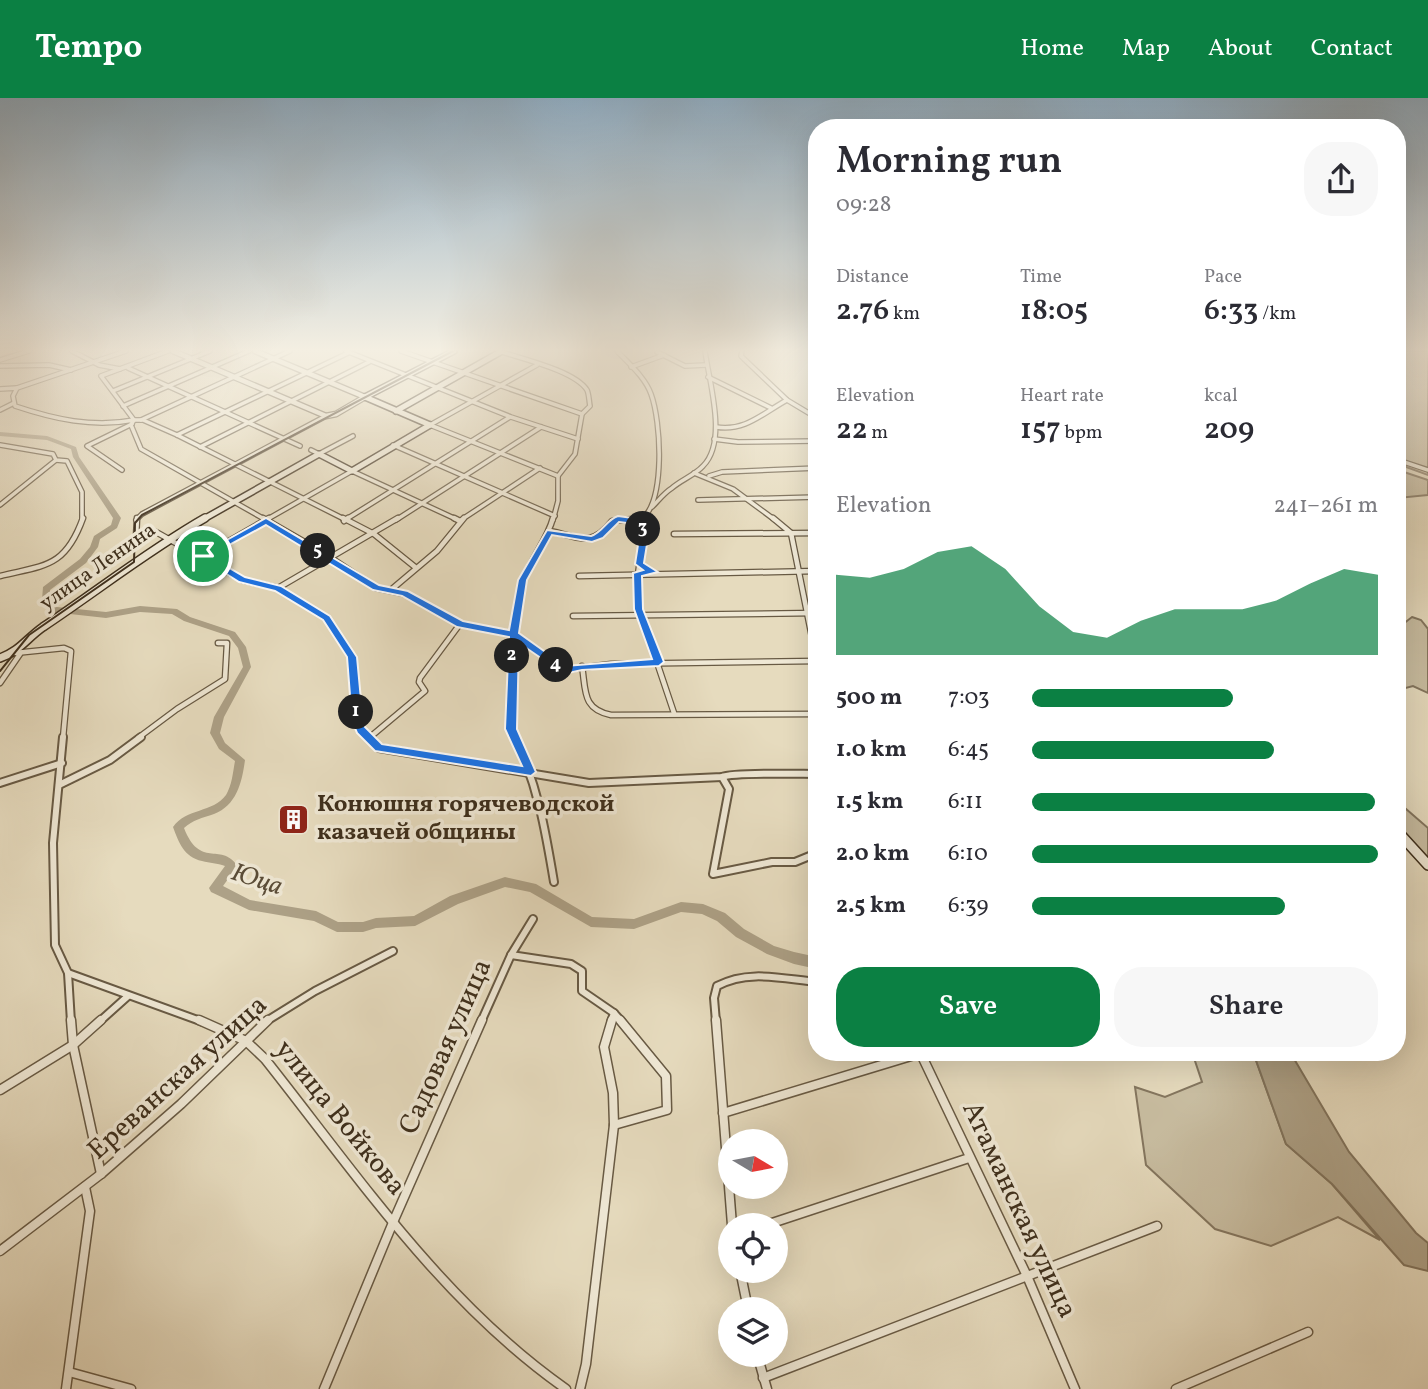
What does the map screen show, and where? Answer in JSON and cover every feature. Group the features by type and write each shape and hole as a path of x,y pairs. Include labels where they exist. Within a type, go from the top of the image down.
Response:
{"main road":[{"path":"397,411 430,425"},
{"path":"319,454 352,471 430,425"},
{"name":"улица Ленина","path":"18,654 21,645 51,621 127,571 168,539 319,454"},
{"path":"0,658 18,654"},
{"path":"1406,841 1428,865"}],"street":[{"path":"29,411 75,422 123,423 143,419 161,411"},
{"path":"126,411 141,449 198,483 328,557 376,588 392,589 460,624 514,634 564,670 582,666 659,662 808,661"},
{"path":"200,447 270,411"},
{"path":"315,411 326,416"},
{"path":"341,411 326,416 234,464 136,519 136,538 152,532 203,556 242,580 278,588 327,618 352,657 357,721 379,748 589,783 722,778 731,773 744,776 808,774"},
{"path":"430,425 455,411"},
{"path":"496,411 578,439"},
{"path":"574,411 582,414"},
{"path":"554,882 551,853 531,772 511,729 514,634 523,580 550,531 559,492 558,477 575,454 585,411"},
{"path":"652,508 660,452 654,411"},
{"path":"550,531 592,539 600,536 612,521 644,519 670,489 708,463 716,427 713,411"},
{"path":"714,439 729,430 746,426 766,411"},
{"path":"177,435 225,412 300,446"},
{"path":"344,521 511,417"},
{"path":"143,419 374,534 415,567"},
{"path":"121,470 87,446 132,422"},
{"path":"430,425 473,440 558,477"},
{"path":"278,588 328,557 374,534 541,427"},
{"path":"716,427 729,430"},
{"name":"улица Ленина","path":"319,454 353,436"},
{"path":"714,439 738,442 808,441"},
{"path":"0,445 53,454 56,460"},
{"path":"393,445 555,516"},
{"path":"311,450 319,454"},
{"path":"0,505 56,460 67,461 80,485 86,508 82,526 60,558 51,565 0,576"},
{"path":"1406,463 1428,470"},
{"path":"392,589 437,551 460,521 540,468"},
{"path":"709,476 722,472 808,468"},
{"path":"203,556 352,471 460,521"},
{"path":"573,616 808,614 791,533 747,499 709,476 694,473"},
{"path":"698,500 808,497"},
{"path":"637,521 644,532 638,573 639,609 674,713"},
{"path":"674,534 808,533"},
{"path":"639,564 653,572"},
{"path":"579,576 653,572 808,571"},
{"path":"369,738 425,691 419,682 420,678 460,624"},
{"path":"59,785 110,761 177,709 225,680 226,643 218,643"},
{"path":"0,683 18,654 64,648 71,651 53,843 55,945 68,973 73,1045 102,1174"},
{"path":"582,666 588,703 596,712 611,715 808,714"},
{"path":"0,783 62,763"},
{"path":"722,778 729,789 713,874 772,862 795,862 808,857"},
{"name":"Садовая улица","path":"324,1389 394,1220 511,955 533,919"},
{"name":"Ереванская улица","path":"0,1251 102,1174 262,1024 315,991 393,951"},
{"path":"511,955 571,964 582,971 582,991 614,1013 660,1065 666,1076 667,1110 614,1125"},
{"name":"улица Войкова","path":"68,973 192,1017 246,1041 265,1059 394,1220 469,1306 516,1352 566,1389"},
{"path":"731,1213 714,998 717,986 743,976 808,981"},
{"path":"0,1090 73,1045 128,996"},
{"path":"580,1389 586,1364 614,1125 613,1093 604,1047 614,1013"},
{"path":"723,1113 891,1061"},
{"name":"Атаманская улица","path":"924,1061 1027,1276 1075,1389"},
{"path":"788,1218 969,1158"},
{"path":"66,1389 90,1211 85,1187"},
{"path":"763,1378 1157,1226"},
{"path":"1176,1389 1308,1332"},
{"path":"760,1367 767,1389"},
{"path":"69,1372 131,1389"}],"shaded area":[{"path":"1406,411 1428,411 1428,475 1406,467"},
{"path":"1406,473 1428,480 1428,495 1406,497"},
{"path":"1412,617 1421,620 1428,629 1428,693 1413,686 1406,688 1406,622"},
{"path":"1406,809 1428,828 1428,860 1406,836"},
{"path":"1195,1061 1256,1061 1286,1144 1332,1184 1380,1240 1338,1217 1271,1246 1215,1229 1146,1165 1135,1087 1165,1097 1202,1082"},
{"path":"1256,1061 1295,1061 1349,1152 1416,1233 1428,1243 1428,1271 1404,1265 1332,1184 1286,1144"}],"waterway":[{"name":"Юца","path":"0,434 47,438 74,448 76,457 117,518 114,526 97,538 94,547 83,561 46,589 46,600 55,610 106,615 140,609 174,611 187,619 232,634 242,647 247,667 219,717 215,733 222,746 240,760 235,785 222,805 189,818 178,827 194,853 232,865 215,888 249,905 316,916 337,927 363,927 376,923 415,921 454,900 505,882 532,888 591,922 634,924 681,907 703,909 721,917 740,933 771,950 808,961"}],"tram line":[{"path":"0,671 29,635 134,562 135,523 142,515 339,411"}],"place":[{"name":"Конюшня горячеводской казачей общины","path":"294,819"}],"route":[{"path":"203,556 242,580 278,588 327,618 352,657 357,721 361,730 379,748 531,772 511,729 514,634 523,580 550,531 592,539 600,536 608,524 618,519 637,521 642,526 644,532 639,564 653,572 638,573 639,609 659,662 582,666 564,670 514,634 460,624 405,594 392,589 376,588 321,552 266,521 203,556"}]}
